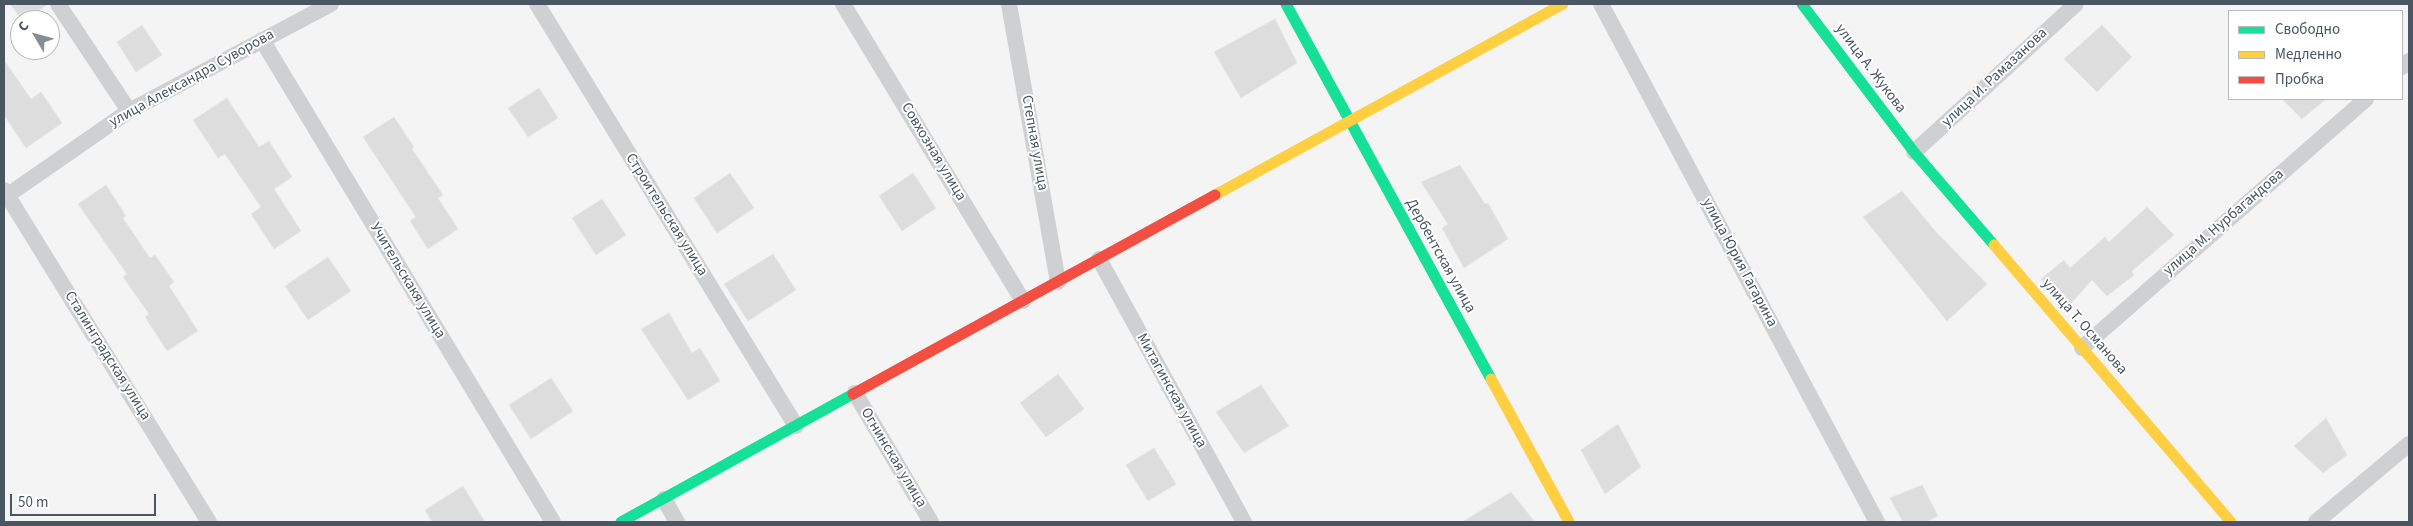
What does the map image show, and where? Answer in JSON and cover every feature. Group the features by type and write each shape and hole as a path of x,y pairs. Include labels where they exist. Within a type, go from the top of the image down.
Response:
{"street":[{"path":"58,4 129,111"},
{"name":"улица Александра Суворова","path":"6,192 129,111 331,4"},
{"name":"Строительская улица","path":"537,4 796,426"},
{"name":"Совхозная улица","path":"843,4 1023,301"},
{"name":"Степная улица","path":"1009,4 1058,282"},
{"name":"Дербентская улица","path":"1286,4 1569,522"},
{"path":"621,522 1563,4"},
{"name":"улица Юрия Гагарина","path":"1601,4 1877,522"},
{"name":"улица А. Жукова","path":"1802,4 1914,152"},
{"name":"улица И. Рамазанова","path":"1914,152 2076,4"},
{"name":"Учительскакя улица","path":"262,40 552,522"},
{"name":"улица М. Нурбагандова","path":"2082,348 2365,100"},
{"name":"улица Т. Османова","path":"1914,152 2231,522"},
{"name":"Сталинградская улица","path":"6,192 209,522"},
{"name":"Митагинская улица","path":"1099,259 1244,522"},
{"name":"Огнинская улица","path":"855,393 931,522"},
{"path":"2316,522 2409,444"},
{"path":"664,499 677,522"}],"building":[{"path":"10,4 48,4 40,10 14,10"},
{"path":"1275,19 1297,63 1241,98 1214,52"},
{"path":"142,25 162,55 136,72 117,42"},
{"path":"2102,25 2132,57 2097,92 2064,59"},
{"path":"4,60 31,99 41,92 62,123 26,148 4,115"},
{"path":"539,88 558,118 528,137 508,108"},
{"path":"227,98 259,147 269,141 292,177 274,189 301,231 274,249 251,214 261,207 225,154 218,158 193,120"},
{"path":"2283,100 2325,100 2302,119"},
{"path":"394,117 414,147 412,149 443,195 438,198 458,229 428,249 410,221 416,217 363,137"},
{"path":"1460,165 1485,204 1488,203 1508,239 1464,268 1442,228 1448,224 1421,182"},
{"path":"730,173 754,208 717,233 694,198"},
{"path":"913,173 936,208 902,231 879,196"},
{"path":"106,185 126,216 123,218 150,258 155,255 174,282 169,286 198,331 167,351 145,317 149,314 123,277 127,274 78,204"},
{"path":"1902,191 1936,232 1987,284 1947,321 1863,217"},
{"path":"602,199 626,235 596,255 572,218"},
{"path":"2147,207 2174,235 2132,271 2134,275 2107,296 2092,280 2066,309 2041,279 2064,260 2070,268 2105,237 2109,242"},
{"path":"773,254 796,290 748,321 724,284"},
{"path":"328,257 351,291 308,320 285,286"},
{"path":"669,313 692,353 700,348 720,381 688,400 641,329"},
{"path":"1058,374 1084,409 1046,437 1020,403"},
{"path":"551,378 573,411 531,439 509,405"},
{"path":"1261,385 1289,426 1244,453 1216,412"},
{"path":"2326,418 2347,455 2323,473 2294,446"},
{"path":"1618,424 1641,467 1605,494 1581,450"},
{"path":"1154,448 1176,484 1148,501 1126,465"},
{"path":"1922,485 1938,516 1926,522 1903,522 1890,498"},
{"path":"463,486 485,522 432,522 425,510"},
{"path":"1511,492 1535,522 1462,522"}],"traffic: fast":[{"path":"1286,4 1491,379"},
{"path":"1802,4 1914,152 1994,245"},
{"path":"621,522 853,394"}],"traffic: slow":[{"path":"1215,195 1563,4"},
{"path":"1994,245 2231,522"},
{"path":"1491,379 1569,522"}],"traffic: jam":[{"path":"853,394 1215,195"}]}
